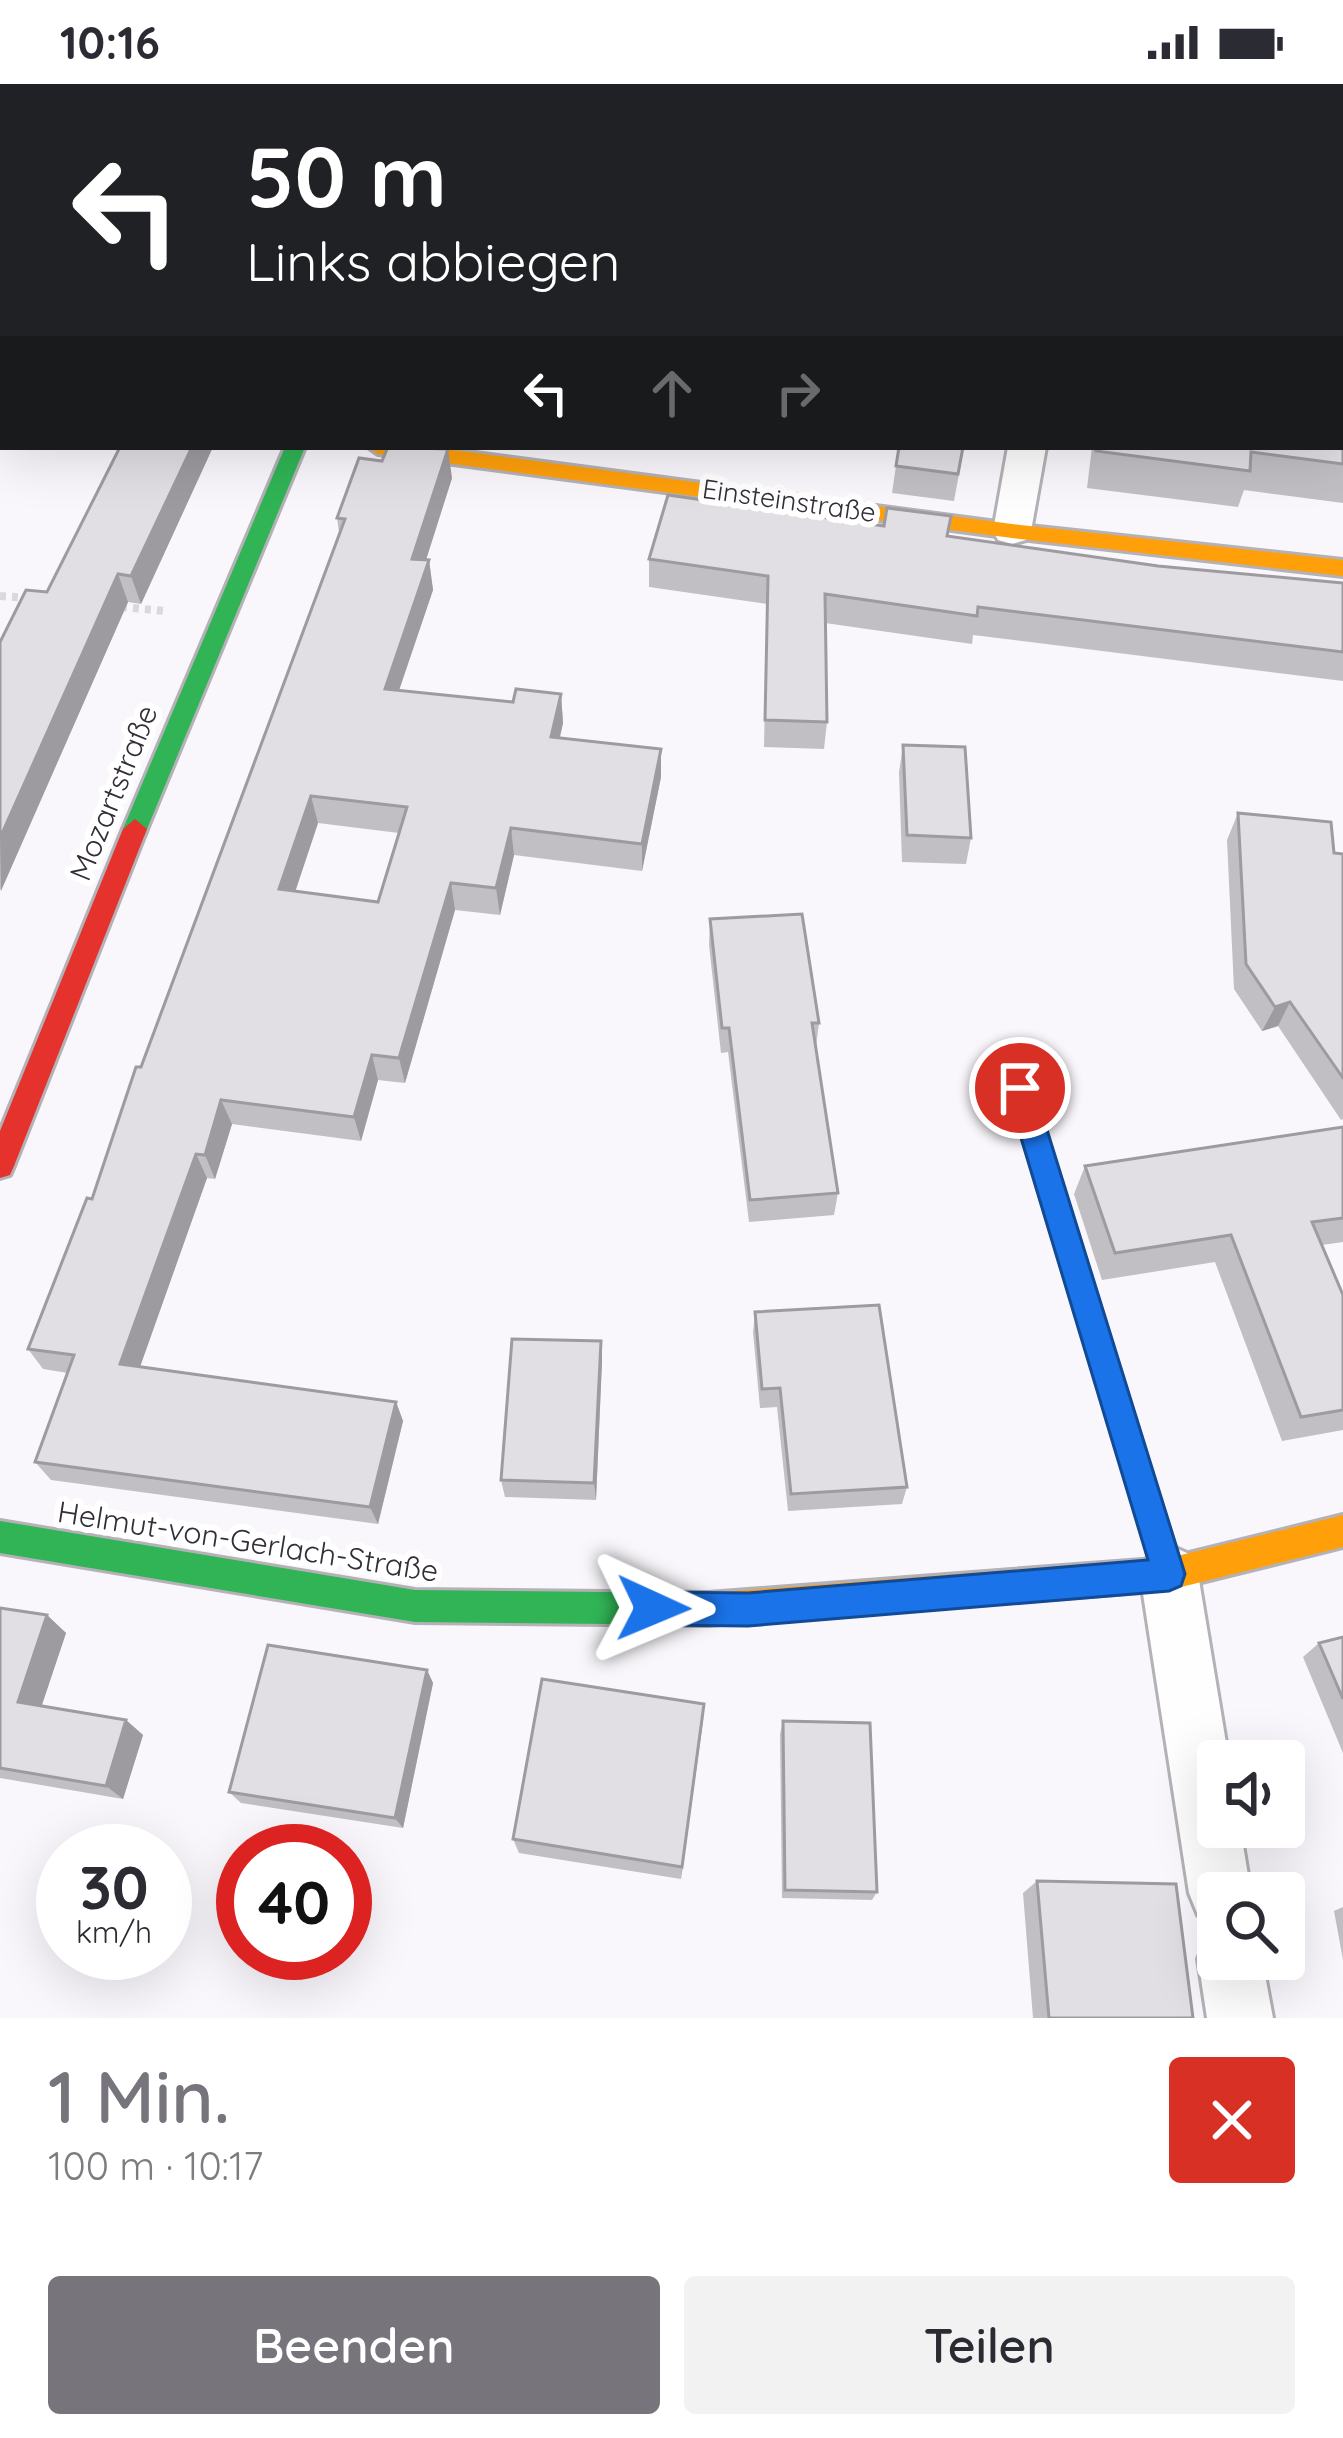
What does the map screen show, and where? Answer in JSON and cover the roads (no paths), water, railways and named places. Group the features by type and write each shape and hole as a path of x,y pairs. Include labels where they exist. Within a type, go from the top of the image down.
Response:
{"street":[{"name":"Mozartstraße","path":"0,1166 221,617 294,450"},
{"name":"Einsteinstraße","path":"402,450 1012,531 1343,568"},
{"path":"1012,531 1026,450"},
{"name":"Helmut-von-Gerlach-Straße","path":"0,1538 415,1606 748,1610 1169,1574 1343,1531"},
{"path":"1169,1574 1217,1872"},
{"path":"1234,1980 1240,2018"}],"lane":[{"path":"1020,1088 1169,1574"}]}
